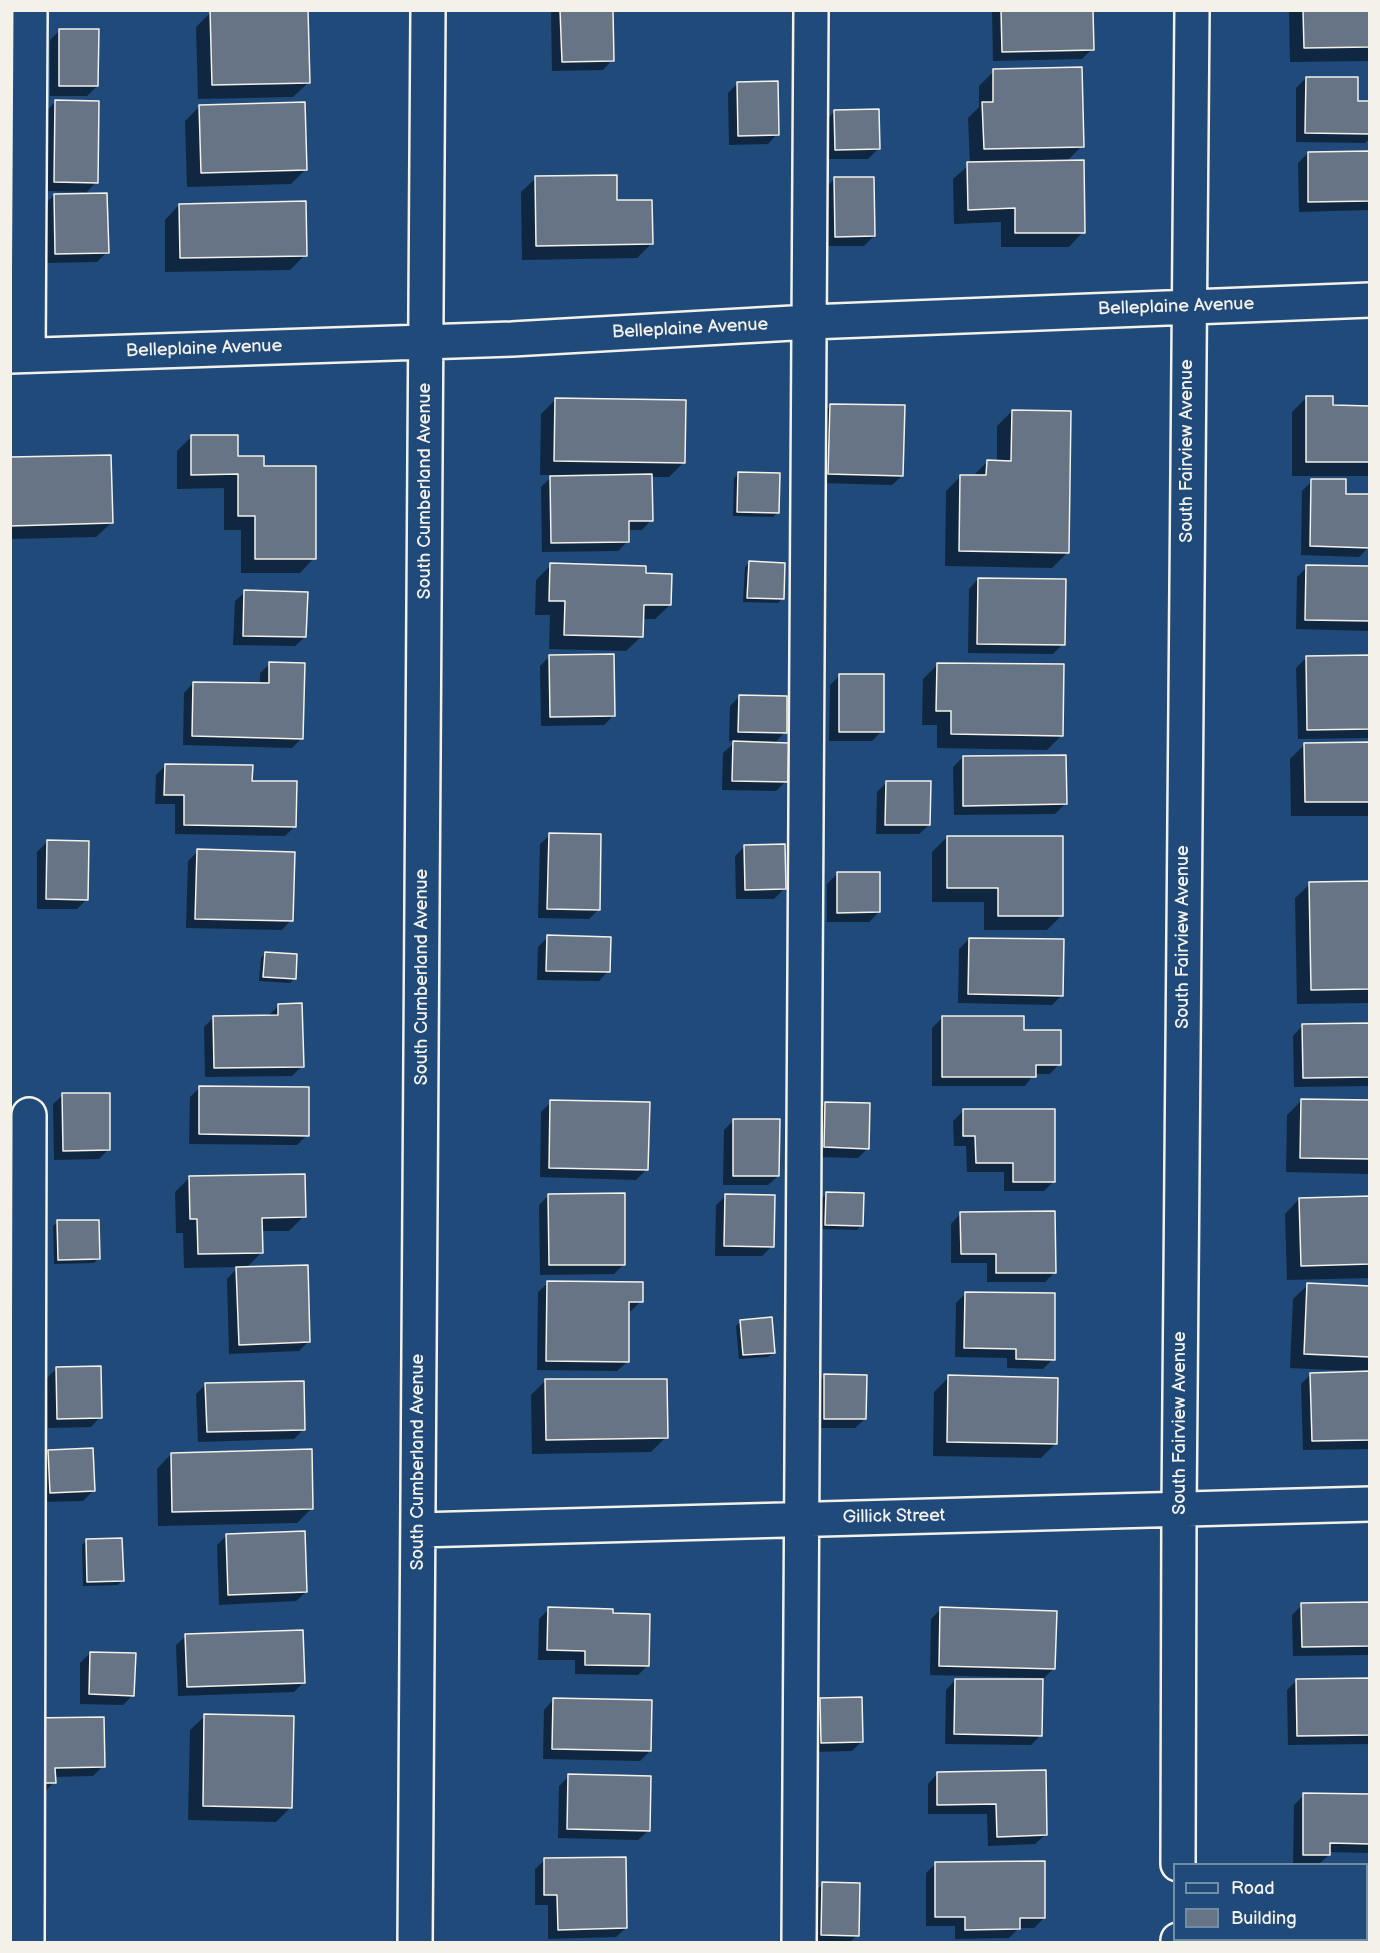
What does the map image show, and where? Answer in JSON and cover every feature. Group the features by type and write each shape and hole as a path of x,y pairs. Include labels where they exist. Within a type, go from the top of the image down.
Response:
{"street":[{"path":"19,355 30,10"},
{"name":"South Cumberland Avenue","path":"416,1942 428,10"},
{"path":"799,1942 811,10"},
{"name":"South Fairview Avenue","path":"1178,1863 1192,10"},
{"name":"Belleplaine Avenue","path":"19,355 426,342 810,322 1370,300"},
{"path":"27,1942 29,1115"},
{"name":"Gillick Street","path":"418,1530 1370,1504"}],"building":[{"path":"210,10 308,10 310,83 212,85"},
{"path":"560,10 613,10 614,61 562,62"},
{"path":"1001,10 1093,10 1094,50 1002,52"},
{"path":"1303,10 1370,10 1370,47 1304,48"},
{"path":"59,29 99,29 98,86 59,86"},
{"path":"1082,67 1084,147 984,149 982,102 993,102 993,69"},
{"path":"1306,77 1358,77 1358,101 1370,101 1370,134 1305,133"},
{"path":"778,81 779,135 738,136 737,82"},
{"path":"55,100 99,101 98,183 54,182"},
{"path":"305,102 307,170 201,173 199,105"},
{"path":"879,109 880,149 835,150 834,110"},
{"path":"1370,151 1370,201 1308,202 1308,152"},
{"path":"1084,160 1085,233 1015,233 1015,208 968,210 967,162"},
{"path":"617,175 617,200 652,200 653,244 536,246 535,176"},
{"path":"834,177 874,177 875,236 835,237"},
{"path":"107,193 109,253 55,254 54,194"},
{"path":"306,201 307,256 180,258 179,204"},
{"path":"1306,396 1333,396 1333,405 1370,406 1370,462 1306,462"},
{"path":"555,398 686,400 685,463 554,461"},
{"path":"830,404 905,405 903,476 828,474"},
{"path":"1012,410 1071,411 1069,553 959,551 960,475 986,475 987,460 1011,461"},
{"path":"191,435 238,435 238,456 264,456 264,466 316,466 316,559 255,559 255,516 238,516 238,474 191,475"},
{"path":"111,455 113,523 10,526 10,457"},
{"path":"738,472 780,473 779,513 737,512"},
{"path":"652,474 653,521 629,521 629,542 551,543 550,476"},
{"path":"1311,479 1346,479 1346,494 1370,494 1370,548 1310,546"},
{"path":"749,561 785,563 784,599 747,598"},
{"path":"550,563 646,566 646,573 672,574 671,605 644,605 643,637 564,635 565,601 549,601"},
{"path":"1306,565 1370,566 1370,621 1305,620"},
{"path":"978,578 1066,579 1065,645 977,644"},
{"path":"244,590 308,592 306,637 243,636"},
{"path":"614,654 615,716 550,717 549,655"},
{"path":"1370,655 1370,729 1307,730 1306,656"},
{"path":"269,662 305,663 303,739 192,736 193,682 269,683"},
{"path":"937,663 1064,664 1063,736 951,734 951,711 936,711"},
{"path":"839,674 884,674 884,732 839,732"},
{"path":"739,695 787,696 787,733 738,732"},
{"path":"733,741 789,743 788,782 732,781"},
{"path":"1370,742 1370,802 1305,802 1304,743"},
{"path":"1066,755 1067,804 963,806 963,756"},
{"path":"165,764 253,765 252,781 297,781 296,827 184,825 184,795 164,795"},
{"path":"886,781 931,781 930,825 885,825"},
{"path":"549,833 601,834 600,910 547,909"},
{"path":"947,836 1063,836 1063,916 998,916 998,888 947,888"},
{"path":"47,840 89,841 88,900 46,899"},
{"path":"785,844 786,889 745,890 744,845"},
{"path":"197,849 295,852 293,921 195,919"},
{"path":"837,872 880,872 880,912 837,913"},
{"path":"1370,881 1370,989 1311,990 1309,882"},
{"path":"547,935 611,937 610,972 546,971"},
{"path":"969,938 1064,939 1063,996 968,994"},
{"path":"265,952 297,954 296,979 263,977"},
{"path":"302,1003 304,1067 214,1068 213,1016 278,1015 278,1004"},
{"path":"942,1016 1024,1016 1024,1030 1061,1030 1061,1065 1036,1065 1036,1077 942,1077"},
{"path":"1370,1023 1370,1077 1303,1078 1302,1024"},
{"path":"199,1086 309,1087 309,1136 199,1134"},
{"path":"62,1093 110,1093 110,1150 63,1151"},
{"path":"1301,1099 1370,1100 1370,1159 1300,1158"},
{"path":"550,1100 650,1102 648,1170 549,1168"},
{"path":"825,1102 870,1103 869,1149 824,1147"},
{"path":"963,1109 1055,1109 1055,1182 1013,1182 1013,1163 976,1163 975,1136 963,1136"},
{"path":"733,1119 780,1119 779,1176 733,1176"},
{"path":"305,1174 306,1217 262,1218 263,1253 198,1254 197,1219 190,1219 189,1176"},
{"path":"826,1192 864,1193 863,1226 825,1225"},
{"path":"625,1193 625,1265 549,1265 548,1194"},
{"path":"725,1194 775,1195 774,1247 724,1246"},
{"path":"1370,1196 1370,1264 1301,1266 1299,1198"},
{"path":"1055,1211 1056,1273 996,1273 996,1254 961,1254 960,1212"},
{"path":"57,1220 99,1220 100,1259 58,1260"},
{"path":"308,1265 310,1342 239,1345 236,1267"},
{"path":"547,1281 643,1282 643,1302 629,1302 629,1362 546,1361"},
{"path":"1307,1283 1370,1286 1370,1357 1304,1354"},
{"path":"965,1292 1055,1293 1055,1360 1016,1359 1016,1349 964,1348"},
{"path":"772,1317 775,1353 743,1355 740,1320"},
{"path":"101,1366 102,1418 57,1419 56,1367"},
{"path":"1370,1371 1370,1440 1312,1441 1310,1373"},
{"path":"824,1374 867,1375 866,1419 824,1419"},
{"path":"948,1375 1058,1378 1057,1444 947,1442"},
{"path":"545,1379 667,1379 668,1438 546,1440"},
{"path":"304,1381 305,1430 207,1432 205,1383"},
{"path":"93,1448 95,1491 50,1493 48,1450"},
{"path":"312,1449 313,1509 172,1512 171,1453"},
{"path":"305,1531 307,1592 228,1595 226,1534"},
{"path":"122,1538 124,1581 87,1582 86,1539"},
{"path":"1370,1602 1370,1646 1302,1647 1301,1603"},
{"path":"548,1607 613,1609 613,1613 650,1614 649,1666 585,1665 585,1651 547,1650"},
{"path":"940,1607 1057,1611 1055,1669 939,1666"},
{"path":"303,1630 305,1683 187,1687 185,1634"},
{"path":"90,1652 136,1653 134,1696 89,1694"},
{"path":"1370,1678 1370,1735 1297,1736 1296,1679"},
{"path":"955,1679 1043,1679 1042,1736 954,1734"},
{"path":"862,1697 863,1742 821,1743 820,1698"},
{"path":"553,1698 652,1700 651,1751 552,1749"},
{"path":"204,1714 294,1716 292,1808 203,1806"},
{"path":"104,1717 105,1767 55,1768 56,1783 32,1783 31,1718"},
{"path":"1046,1770 1047,1835 997,1837 996,1804 937,1805 937,1772"},
{"path":"568,1774 651,1776 650,1831 567,1829"},
{"path":"1303,1793 1370,1794 1370,1844 1330,1843 1330,1855 1303,1855"},
{"path":"626,1857 627,1928 558,1930 557,1895 544,1895 544,1858"},
{"path":"1045,1861 1045,1918 1020,1918 1020,1929 965,1930 965,1917 935,1917 935,1862"},
{"path":"822,1882 860,1883 859,1936 821,1935"},
{"path":"1368,1901 1370,1901 1370,1942 1303,1942 1368,1941"}]}
